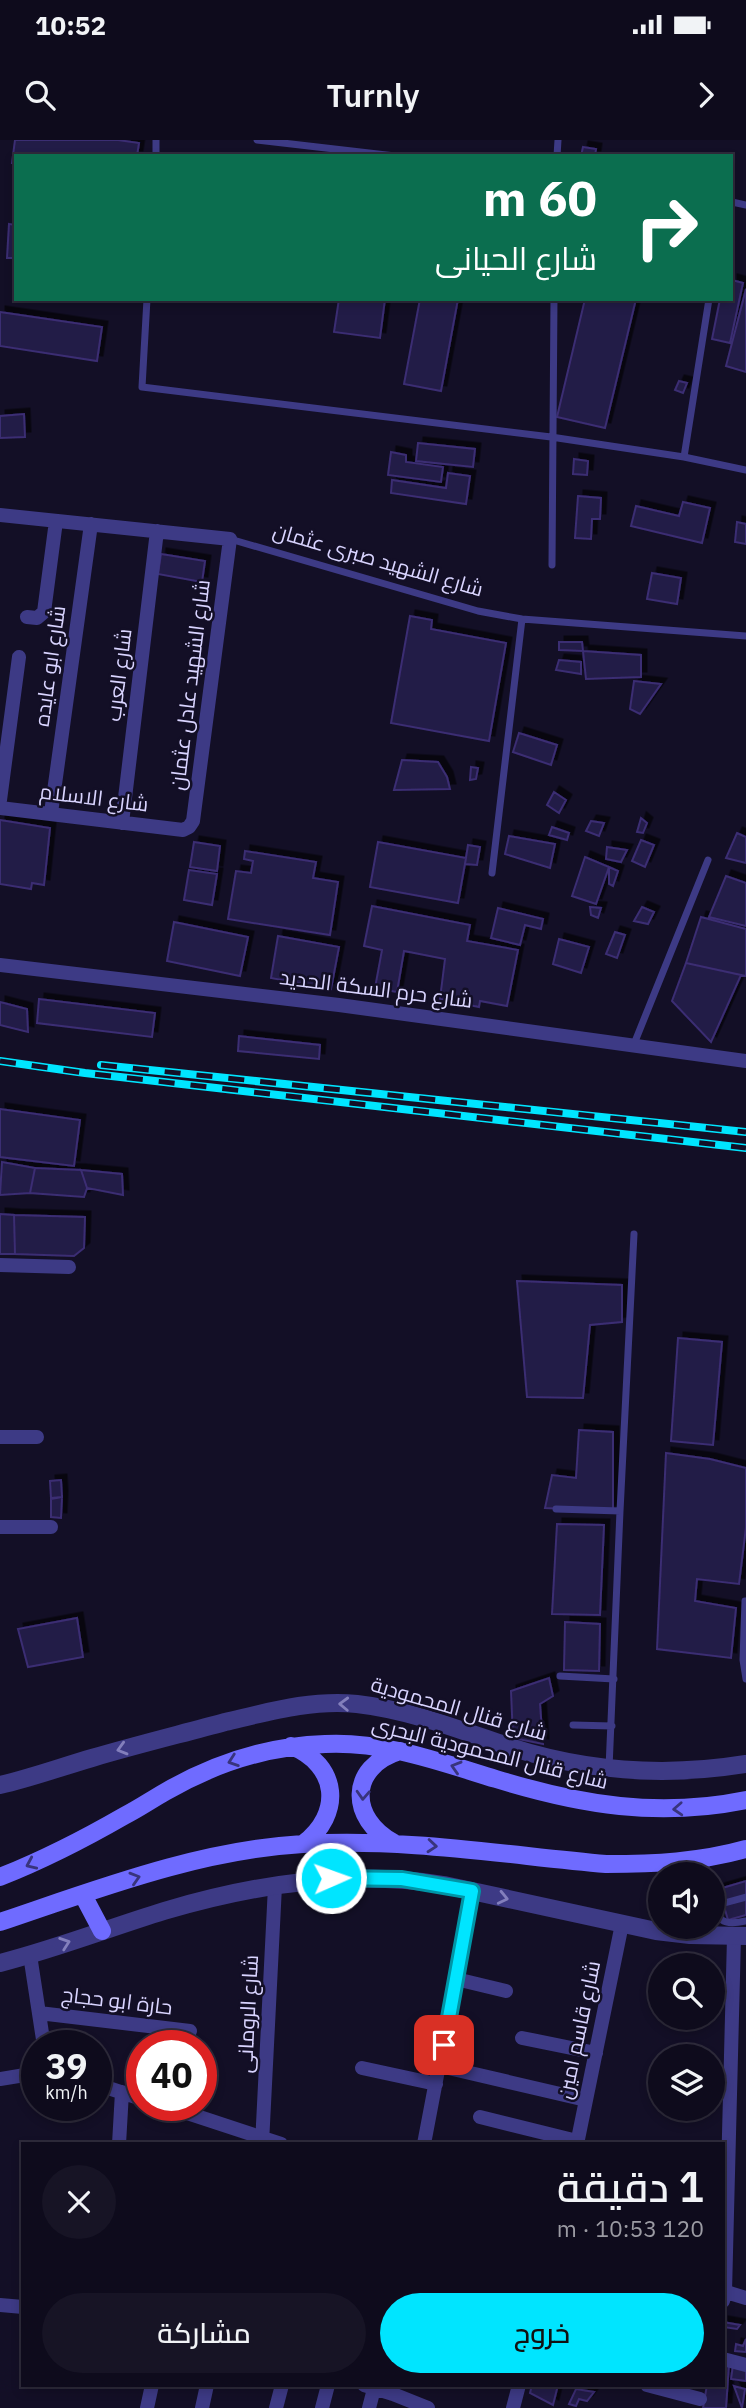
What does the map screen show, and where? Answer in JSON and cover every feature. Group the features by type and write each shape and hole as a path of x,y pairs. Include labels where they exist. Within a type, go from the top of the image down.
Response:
{"main road":[{"name":"شارع قنال المحمودية البحرى","path":"0,1877 89,1835 212,1768 264,1751 292,1746 364,1745 400,1751 537,1790 605,1805 695,1808 746,1800"},
{"path":"292,1746 303,1751 322,1768 331,1791 331,1803 322,1826 303,1844"},
{"path":"395,1843 372,1828 361,1802 361,1788 366,1774 375,1763 386,1755 400,1751"},
{"path":"0,1922 211,1857 303,1844 395,1843 606,1864 648,1864"},
{"path":"717,1862 746,1849"},
{"path":"83,1895 102,1931"}],"street":[{"name":"شارع الشهيد صبرى عثمان","path":"0,515 230,539"},
{"path":"27,617 37,618 44,612 56,521"},
{"name":"شارع ابو عايده","path":"51,813 91,524"},
{"name":"شارع العرب","path":"122,823 158,531"},
{"name":"شارع الشهيد عادل عثمان","path":"183,830 193,821 230,539"},
{"path":"0,800 19,657"},
{"name":"شارع الاسلام","path":"0,808 183,830"},
{"name":"شارع حرم السكة الحديد","path":"0,965 313,1002 746,1061"},
{"path":"0,1265 69,1266"},
{"path":"0,1437 37,1437"},
{"path":"0,1527 51,1527"},
{"name":"شارع قنال المحمودية","path":"0,1785 230,1721 298,1706 332,1703 356,1704 401,1712 541,1756 609,1769 673,1772 746,1764"},
{"path":"0,1963 167,1910 275,1886 331,1878 416,1880 622,1924 690,1935 732,1933 725,2250"},
{"name":"شارع الرومانى","path":"262,2141 275,1886"},
{"path":"424,2142 472,1891"},
{"name":"شارع قاسم امين","path":"577,2142 622,1924"},
{"path":"30,1955 41,2030"},
{"path":"456,1979 506,1991"},
{"name":"حارة ابو حجاج","path":"39,2013 182,2030"},
{"path":"522,2038 596,2053"},
{"path":"440,2066 586,2100"},
{"path":"362,2068 436,2084"},
{"path":"0,2079 21,2076"},
{"path":"112,2089 126,2093"},
{"path":"119,2142 122,2092"},
{"path":"480,2117 577,2142"},
{"path":"207,2121 262,2141"},
{"path":"725,2295 746,2298"},
{"path":"0,2305 21,2307"},
{"path":"725,2360 746,2365"},
{"path":"147,2408 152,2387"},
{"path":"201,2408 206,2387"},
{"path":"276,2408 281,2387"},
{"path":"323,2408 328,2387"},
{"path":"369,2408 371,2387"},
{"path":"374,2387 428,2408"},
{"path":"513,2408 518,2387"},
{"path":"656,2387 700,2397"}],"lane":[{"path":"257,140 378,154"},
{"path":"147,301 142,387 551,437 684,457 746,470"},
{"path":"552,565 554,301"},
{"path":"684,457 709,301"},
{"name":"شارع الشهيد صبرى عثمان","path":"230,539 478,611 522,619 746,636"},
{"path":"492,873 522,619"},
{"path":"634,1044 708,860"},
{"path":"609,1769 634,1234"},
{"path":"556,1509 620,1511"},
{"path":"745,1601 743,1660 746,1679"},
{"path":"560,1676 614,1679"},
{"path":"573,1725 612,1726"},
{"path":"725,1903 746,1897"},
{"path":"732,1933 730,1924 746,1921"}],"building":[{"path":"15,140 118,140 139,143 137,154 14,154 12,163"},
{"path":"583,147 596,149 595,154 581,154"},
{"path":"9,224 14,225 14,258 7,258"},
{"path":"733,280 743,283 730,343 712,339 720,301 733,301"},
{"path":"746,289 746,372 726,366"},
{"path":"339,301 385,301 380,338 334,332"},
{"path":"420,301 458,301 441,391 404,384"},
{"path":"585,301 636,301 605,428 557,417"},
{"path":"0,312 102,327 97,361 0,346"},
{"path":"679,381 687,383 683,393 675,390"},
{"path":"24,414 25,437 0,438 0,416"},
{"path":"418,443 475,449 473,467 416,461"},
{"path":"391,452 406,455 406,462 443,467 441,482 388,475"},
{"path":"574,459 588,461 587,475 573,474"},
{"path":"448,473 470,476 466,504 391,493 392,480 446,488"},
{"path":"578,496 601,498 600,519 592,519 591,539 575,538"},
{"path":"683,502 710,508 702,543 631,526 636,506 679,516"},
{"path":"737,522 746,524 746,544 735,542"},
{"path":"161,554 205,561 202,582 158,574"},
{"path":"652,573 681,578 677,604 647,599"},
{"path":"410,616 432,620 431,629 506,643 489,741 391,723"},
{"path":"559,642 582,642 583,651 559,650"},
{"path":"583,651 641,655 641,677 586,679"},
{"path":"559,660 581,662 581,674 556,670"},
{"path":"634,681 661,684 640,714 630,709"},
{"path":"519,733 557,745 551,765 513,752"},
{"path":"402,760 438,762 447,777 450,789 394,790"},
{"path":"471,767 478,768 476,779 470,780"},
{"path":"554,792 566,800 559,813 547,805"},
{"path":"641,818 647,823 643,833 637,832"},
{"path":"0,820 50,828 44,885 32,883 31,889 0,884"},
{"path":"591,821 604,823 599,836 586,831"},
{"path":"552,827 569,833 567,840 549,835"},
{"path":"737,833 746,837 746,863 726,858"},
{"path":"509,836 555,844 550,868 505,854"},
{"path":"641,840 654,845 645,867 632,861"},
{"path":"194,842 220,846 217,871 190,867"},
{"path":"378,842 466,858 458,903 370,887"},
{"path":"468,845 480,847 477,865 465,864"},
{"path":"607,847 627,850 621,862 606,859"},
{"path":"245,851 316,862 313,878 338,882 330,935 228,919 236,871 251,873 253,861 244,859"},
{"path":"585,857 609,867 596,904 572,896"},
{"path":"609,867 618,871 613,886 609,884"},
{"path":"189,870 217,874 212,905 184,900"},
{"path":"726,876 746,883 746,926 709,917"},
{"path":"372,906 470,925 467,941 518,950 507,1006 480,1001 479,1007 440,999 445,959 404,951 397,992 375,988 382,950 364,946"},
{"path":"590,907 601,908 598,918 591,915"},
{"path":"642,907 654,912 648,924 634,921"},
{"path":"498,908 543,919 541,929 525,925 520,945 491,938"},
{"path":"701,917 746,929 746,976 686,963"},
{"path":"174,922 248,937 240,976 167,961"},
{"path":"615,932 625,935 617,958 606,954"},
{"path":"278,936 339,947 331,989 271,978"},
{"path":"559,939 589,947 581,973 553,964"},
{"path":"686,963 741,975 711,1042 672,1001"},
{"path":"39,999 155,1013 152,1037 37,1023"},
{"path":"0,1002 27,1009 28,1032 0,1025"},
{"path":"239,1036 320,1045 319,1059 238,1051"},
{"path":"0,1109 80,1120 74,1166 0,1157"},
{"path":"2,1162 35,1168 30,1193 0,1195"},
{"path":"35,1168 81,1170 87,1188 84,1197 30,1193"},
{"path":"81,1170 122,1174 123,1195 87,1188"},
{"path":"0,1214 14,1215 15,1254 0,1254"},
{"path":"14,1215 85,1217 84,1248 74,1256 15,1254"},
{"path":"517,1281 622,1285 622,1322 590,1325 583,1398 527,1397"},
{"path":"678,1338 722,1342 713,1445 671,1441"},
{"path":"579,1430 613,1432 613,1511 545,1508 552,1475 576,1478"},
{"path":"666,1453 710,1459 746,1468 746,1527 739,1584 697,1579 695,1601 736,1608 731,1658 657,1649"},
{"path":"61,1480 62,1497 51,1498 50,1481"},
{"path":"62,1497 61,1518 51,1517 51,1499"},
{"path":"557,1524 604,1525 600,1615 552,1614"},
{"path":"77,1618 83,1657 28,1667 18,1629"},
{"path":"565,1622 600,1624 599,1671 564,1670"},
{"path":"549,1678 553,1696 540,1704 543,1744 513,1738 511,1691"},
{"path":"746,1881 746,1915 728,1920 725,1887"},
{"path":"725,2322 740,2325 737,2329 725,2327"},
{"path":"746,2339 746,2352 735,2351 736,2344 743,2346"},
{"path":"725,2363 729,2364 726,2408 703,2408 707,2387 725,2387"},
{"path":"733,2365 746,2367 746,2381 731,2379"},
{"path":"734,2386 745,2389 742,2408"},
{"path":"532,2387 558,2387 553,2405 530,2393"},
{"path":"576,2389 594,2392 587,2401 579,2399 576,2406 569,2404"}],"railway":[{"path":"0,1061 746,1148"},
{"path":"101,1065 746,1132"}],"route":[{"path":"331,1878 416,1880 472,1891 444,2045"}]}
